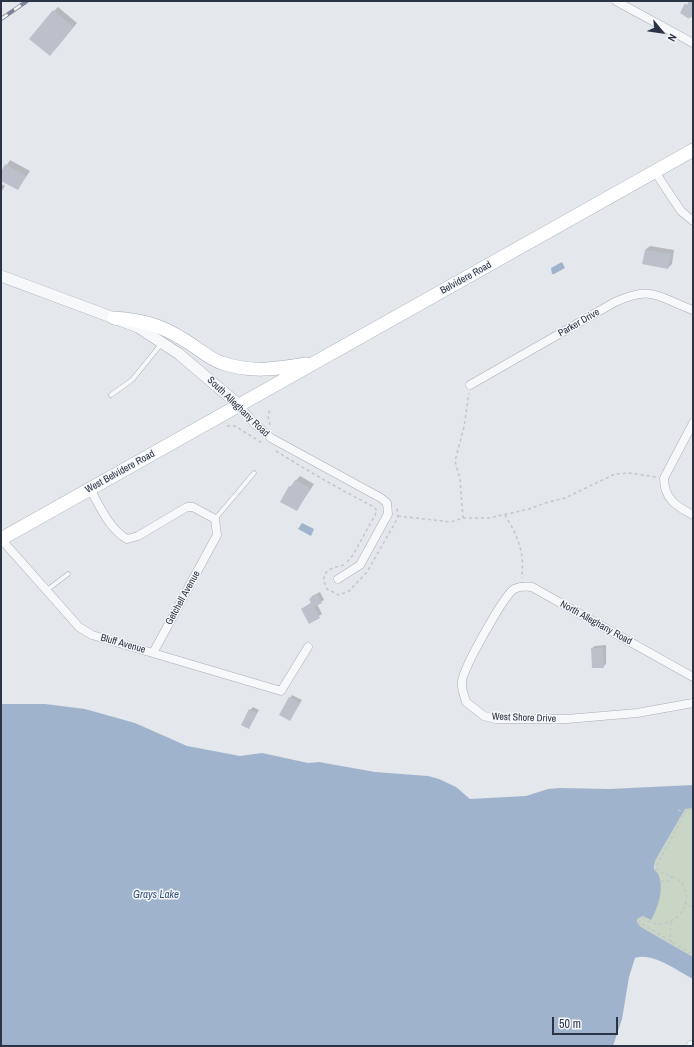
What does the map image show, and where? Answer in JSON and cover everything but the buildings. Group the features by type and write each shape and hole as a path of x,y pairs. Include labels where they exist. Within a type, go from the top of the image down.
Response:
{"main road":[{"name":"Belvidere Road","path":"239,405 693,150"},
{"path":"114,318 139,320 158,326 186,340 220,363 238,368 264,370 314,363"},
{"name":"West Belvidere Road","path":"1,539 239,405"}],"street":[{"path":"616,1 693,43"},
{"path":"655,172 681,211 693,221"},
{"name":"South Alleghany Road","path":"2,278 138,328 179,354 203,373 239,405 253,422 271,438 381,498 389,507 388,514"},
{"name":"Parker Drive","path":"470,385 614,302 633,294 646,293 660,296 693,310"},
{"path":"693,423 664,478 664,488 670,499 675,505 693,515"},
{"path":"90,489 113,528 118,534 127,539 138,536 187,507 193,507 215,519"},
{"path":"338,579 360,565 388,514"},
{"name":"Getchell Avenue","path":"153,652 217,535 215,519"},
{"name":"Bluff Avenue","path":"1,539 79,627 92,635 281,691 308,647"},
{"name":"West Shore Drive","path":"522,586 514,589 501,605 466,668 462,681 466,702 474,710 484,716 496,719 567,719 637,713 693,703"},
{"name":"North Alleghany Road","path":"522,586 532,587 693,677"}],"lane":[{"path":"111,395 132,380 162,343"},
{"path":"215,519 254,473"},
{"path":"46,590 68,574"}],"path":[{"path":"463,518 460,479 455,461 464,427 470,385"},
{"path":"270,408 268,416 273,429"},
{"path":"227,426 234,426 265,444"},
{"path":"270,448 296,465 310,470 374,507 377,511 350,560 344,565 335,566 327,571 324,581 327,589 331,592 339,595 346,593 367,572 398,516 395,505"},
{"path":"388,514 451,522 463,518 483,518 505,515 565,498 615,474 629,473 664,478"},
{"path":"505,515 513,529 520,550 523,566 522,586"},
{"path":"693,809 686,810 684,813 656,867 661,873 672,875 684,887 686,894 685,903 679,917 673,921 654,924 642,918 639,922 693,955"},
{"path":"678,810 684,813"},
{"path":"661,881 670,882 672,875"},
{"path":"685,903 693,907"},
{"path":"668,940 670,938 673,921"},
{"path":"670,938 674,944"}],"green space":[{"path":"685,808 693,808 693,957 641,927 637,922 637,919 643,916 655,871 655,861"}],"water":[{"path":"562,262 565,268 552,274 551,268"},
{"path":"302,523 314,529 311,536 298,529"},
{"name":"Grays Lake","path":"1,704 45,704 85,709 135,723 187,746 240,756 262,753 308,763 319,762 375,772 428,776 439,779 456,787 470,799 526,796 548,789 560,788 609,789 693,785 693,808 685,809 655,861 654,868 659,875 661,887 660,899 656,910 651,920 643,916 637,919 637,922 641,927 693,957 693,979 657,960 642,957 635,958 629,977 622,1019 613,1046 1,1046"}],"railway":[{"path":"1,19 27,1"}]}
